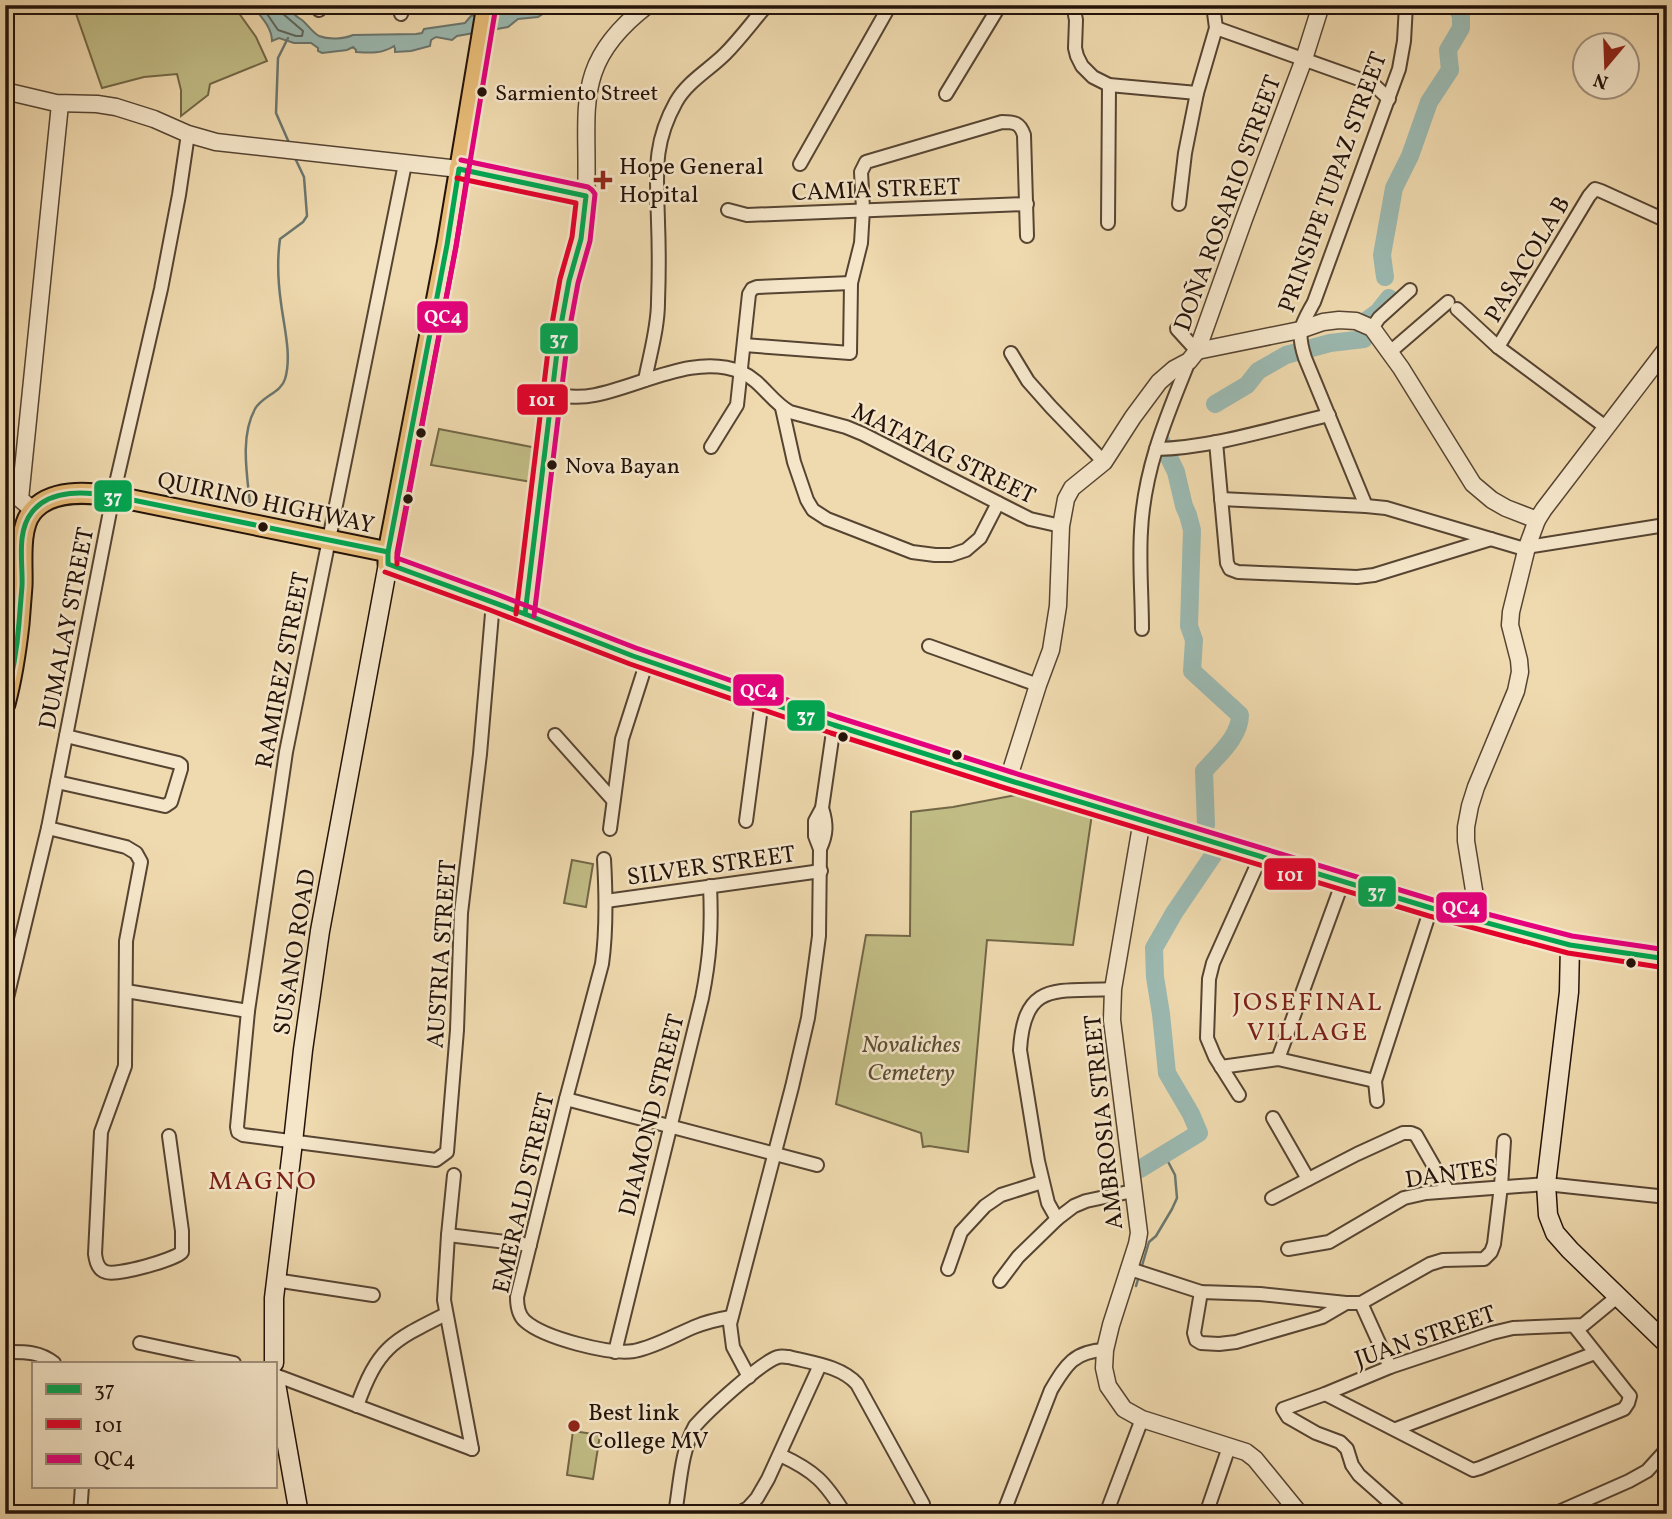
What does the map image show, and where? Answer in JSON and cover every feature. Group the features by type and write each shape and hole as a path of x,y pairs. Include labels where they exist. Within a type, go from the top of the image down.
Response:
{"main road":[{"name":"QUIRINO HIGHWAY","path":"15,502 47,500 84,493 113,496 329,540 388,558 447,245 486,5"},
{"path":"458,169 586,197 581,239 564,304 559,336 525,615"},
{"path":"5,704 19,627 13,586 29,517 15,502"},
{"path":"388,558 525,615 647,661 834,725 1008,780 1479,921 1570,944 1667,959"},
{"name":"SUSANO ROAD","path":"274,1362 275,1280 303,1049 320,931 388,558"},
{"path":"1570,944 1569,992 1546,1184 1548,1215 1555,1233 1570,1251 1667,1344"},
{"path":"276,1388 279,1422 299,1514"}],"street":[{"path":"586,197 586,110 593,73 613,38 648,5"},
{"path":"645,380 658,305 656,170 661,139 677,101 687,88 726,53 766,5"},
{"path":"800,163 890,5"},
{"path":"946,94 1000,5"},
{"path":"1073,5 1077,56 1093,77 1109,85 1197,93"},
{"path":"1179,204 1185,153 1197,93 1216,28 1213,5"},
{"name":"DOÑA ROSARIO STREET","path":"1008,780 1051,650 1058,606 1061,526 1066,499 1072,488 1104,462 1159,382 1193,356 1304,59 1321,5"},
{"name":"PRINSIPE TUPAZ STREET","path":"1300,330 1314,302 1389,99 1403,53 1406,5"},
{"path":"1216,28 1373,84 1389,99"},
{"path":"1108,223 1109,85"},
{"path":"5,92 60,104 116,107 216,142 458,169"},
{"path":"15,502 60,104"},
{"path":"744,345 850,353 851,283 860,252 863,209 861,172 866,162 1002,122 1013,122 1021,127 1024,135 1027,236"},
{"name":"DUMALAY STREET","path":"5,1006 48,828 113,496 161,289 188,134"},
{"name":"RAMIREZ STREET","path":"293,1142 243,1135 237,1127 248,1011 286,752 405,164"},
{"name":"PASACOLA B","path":"1499,347 1591,192 1601,191 1667,220"},
{"name":"CAMIA STREET","path":"728,210 747,215 1027,204"},
{"path":"710,447 735,411 738,401 749,294 752,289 851,283"},
{"path":"1372,328 1376,321 1410,290"},
{"path":"1390,352 1453,306 1499,347 1607,428"},
{"path":"1193,356 1323,322 1356,321 1372,328 1410,382 1473,484 1506,508 1537,520"},
{"path":"1177,329 1193,356"},
{"path":"1300,330 1304,354 1366,506"},
{"path":"1479,921 1466,827 1476,787 1516,691 1520,672 1519,660 1510,625 1527,547 1537,520 1667,348"},
{"path":"1011,353 1028,381 1104,462"},
{"path":"1142,629 1141,531 1146,491 1166,416 1193,356"},
{"path":"553,395 597,395 686,369 717,366 741,372"},
{"name":"MATATAG STREET","path":"741,372 752,378 782,408 790,412 863,434 1030,519 1061,526"},
{"path":"782,408 794,462 807,500 813,510 827,519 912,552 951,555 967,550 980,538 998,503"},
{"path":"1156,449 1216,442 1329,415"},
{"path":"1216,442 1227,563 1230,569 1238,572 1357,577 1374,575 1491,539"},
{"path":"1221,499 1366,506 1410,515 1521,548 1659,526"},
{"name":"AUSTRIA STREET","path":"293,1142 436,1160 447,1152 457,1030 461,913 480,754 493,602"},
{"path":"929,646 1038,685"},
{"path":"610,829 622,739 647,661"},
{"path":"746,821 762,700"},
{"path":"749,1377 733,1347 731,1317 803,1042 813,988 820,936 821,871 815,821 822,808 834,725"},
{"path":"555,735 613,800"},
{"path":"57,782 165,806 171,802 181,769 178,763 66,736"},
{"name":"AMBROSIA STREET","path":"1142,820 1113,989 1112,1020 1139,1233 1133,1270 1111,1325 1105,1350 1104,1368 1108,1386 1124,1409 1142,1419 1245,1452 1255,1459 1300,1514"},
{"path":"48,828 118,844 132,850 140,858 141,867 126,941 125,1066 101,1132 95,1254 99,1266 107,1273 174,1259 182,1252 183,1242 169,1136"},
{"path":"1239,1095 1207,1038 1209,979 1213,963 1261,856"},
{"name":"EMERALD STREET","path":"604,859 606,901 602,964 517,1297 519,1314 525,1321 549,1334 615,1352 645,1348 696,1326 731,1317"},
{"name":"SILVER STREET","path":"606,901 821,871"},
{"path":"1278,1059 1343,881"},
{"name":"DIAMOND STREET","path":"615,1352 707,971 712,922 710,886"},
{"path":"1377,1101 1375,1081 1432,908"},
{"path":"1057,1219 1048,1203 1042,1182 1020,1050 1021,1033 1025,1017 1037,999 1049,992 1113,989"},
{"path":"126,991 248,1011"},
{"path":"1221,1067 1278,1059 1375,1081"},
{"path":"566,1099 817,1165"},
{"path":"1273,1118 1308,1179"},
{"path":"1272,1198 1403,1133 1416,1136 1448,1191"},
{"path":"1133,1270 1201,1292 1361,1303 1430,1264 1443,1260 1484,1259 1491,1252 1501,1186 1504,1141"},
{"path":"276,1377 472,1449 446,1314 444,1284 454,1175"},
{"path":"947,1269 961,1231 985,1206 1001,1195 1042,1182"},
{"name":"DANTES","path":"1288,1249 1329,1242 1404,1198 1426,1193 1546,1184 1667,1197"},
{"path":"1000,1281 1018,1257 1074,1206 1133,1191"},
{"path":"448,1235 530,1245"},
{"path":"275,1280 373,1295"},
{"path":"1201,1292 1194,1333 1196,1340 1201,1343 1236,1342 1322,1317 1346,1303"},
{"path":"1325,1394 1473,1470 1486,1466 1624,1409 1629,1403 1630,1396 1575,1327 1589,1321 1617,1297"},
{"path":"1361,1303 1390,1367"},
{"path":"357,1406 372,1368 382,1354 402,1336 446,1314"},
{"name":"JUAN STREET","path":"1403,1514 1359,1475 1352,1465 1348,1449 1340,1442 1316,1433 1288,1417 1283,1409 1465,1341 1513,1328 1575,1327"},
{"path":"140,1343 229,1362"},
{"path":"1003,1514 1051,1390 1060,1374 1075,1357 1086,1352 1105,1350"},
{"path":"5,1352 32,1353 53,1362"},
{"path":"1396,1429 1595,1353"},
{"path":"675,1514 687,1447 695,1426 749,1377 781,1356 846,1374 857,1384 923,1504"},
{"path":"737,1514 748,1508 757,1498 780,1455 820,1365"},
{"path":"1107,1514 1142,1419"},
{"path":"1206,1514 1229,1447"},
{"path":"1554,1514 1647,1471 1667,1449"},
{"path":"780,1455 813,1472 826,1484 845,1514"},
{"path":"80,1514 82,1488"}],"green space":[{"path":"73,5 233,5 256,37 267,61 210,84 208,95 181,116 181,90 177,74 144,77 102,88"},
{"path":"439,429 537,448 532,482 431,465"},
{"name":"Novaliches Cemetery","path":"1016,795 1092,814 1073,945 987,940 968,1152 923,1147 921,1133 836,1104 866,935 910,936 911,812"},
{"path":"572,860 593,864 586,907 564,903"},
{"path":"573,1431 600,1435 593,1479 567,1475"}],"water":[{"path":"252,5 284,5 314,33 336,38 353,35 416,34 422,33 424,29 465,23 471,16 511,5 552,5 538,17 518,19 508,27 457,36 452,40 436,37 431,40 430,46 411,51 395,52 394,46 376,52 356,52 353,47 322,53 311,43 294,43 279,38 272,41 268,26"}],"waterway":[{"path":"1385,277 1382,255 1394,188 1410,156 1429,102 1450,70 1448,50 1461,28 1461,16 1456,5"},
{"path":"288,38 278,58 276,113 290,145"},
{"path":"250,504 246,468 250,420 258,405 283,384 287,370 287,341 279,279 280,239 307,216 304,177 295,158"},
{"path":"1367,320 1378,312 1389,298"},
{"path":"1215,404 1247,385 1258,371 1286,355 1330,343 1364,339 1369,330"},
{"path":"1161,441 1176,472 1192,530 1189,626 1194,640 1192,671 1240,715 1232,738 1204,771 1206,825"},
{"path":"1140,1169 1199,1133 1167,1073 1154,948 1214,854"},
{"path":"1141,1269 1149,1242 1156,1236 1177,1198 1175,1175 1164,1154"},
{"path":"1136,1286 1139,1276"}],"transit line":[{"name":"QC4","path":"496,6 456,246 397,558 636,648 837,717 1011,772 1433,900 1572,936 1667,950"},
{"name":"QC4","path":"461,160 588,187 595,194 590,241 578,283 568,337 534,616"},
{"name":"37","path":"459,169 586,196 581,239 569,281 559,336 525,614 388,564 388,552 459,169"},
{"name":"101","path":"397,564 468,170"},
{"name":"101","path":"457,178 576,203 572,237 560,279 550,335 516,614"},
{"name":"37","path":"5,703 18,633 24,529 32,512 40,504 59,495 92,493 113,496 388,552"},
{"name":"101","path":"385,572 630,664 831,733 1005,788 1429,916 1568,953 1666,968"},
{"name":"37","path":"525,614 633,656 834,725 1431,908 1570,945 1667,959"}],"place":[{"name":"Sarmiento Street","path":"482,92"},
{"name":"Hope General Hopital","path":"603,180"},
{"name":"Nova Bayan","path":"552,465"},
{"name":"Best link College MV","path":"574,1426"}],"district":[{"name":"JOSEFINAL VILLAGE","path":"1308,1016"},
{"name":"MAGNO","path":"263,1180"}]}
